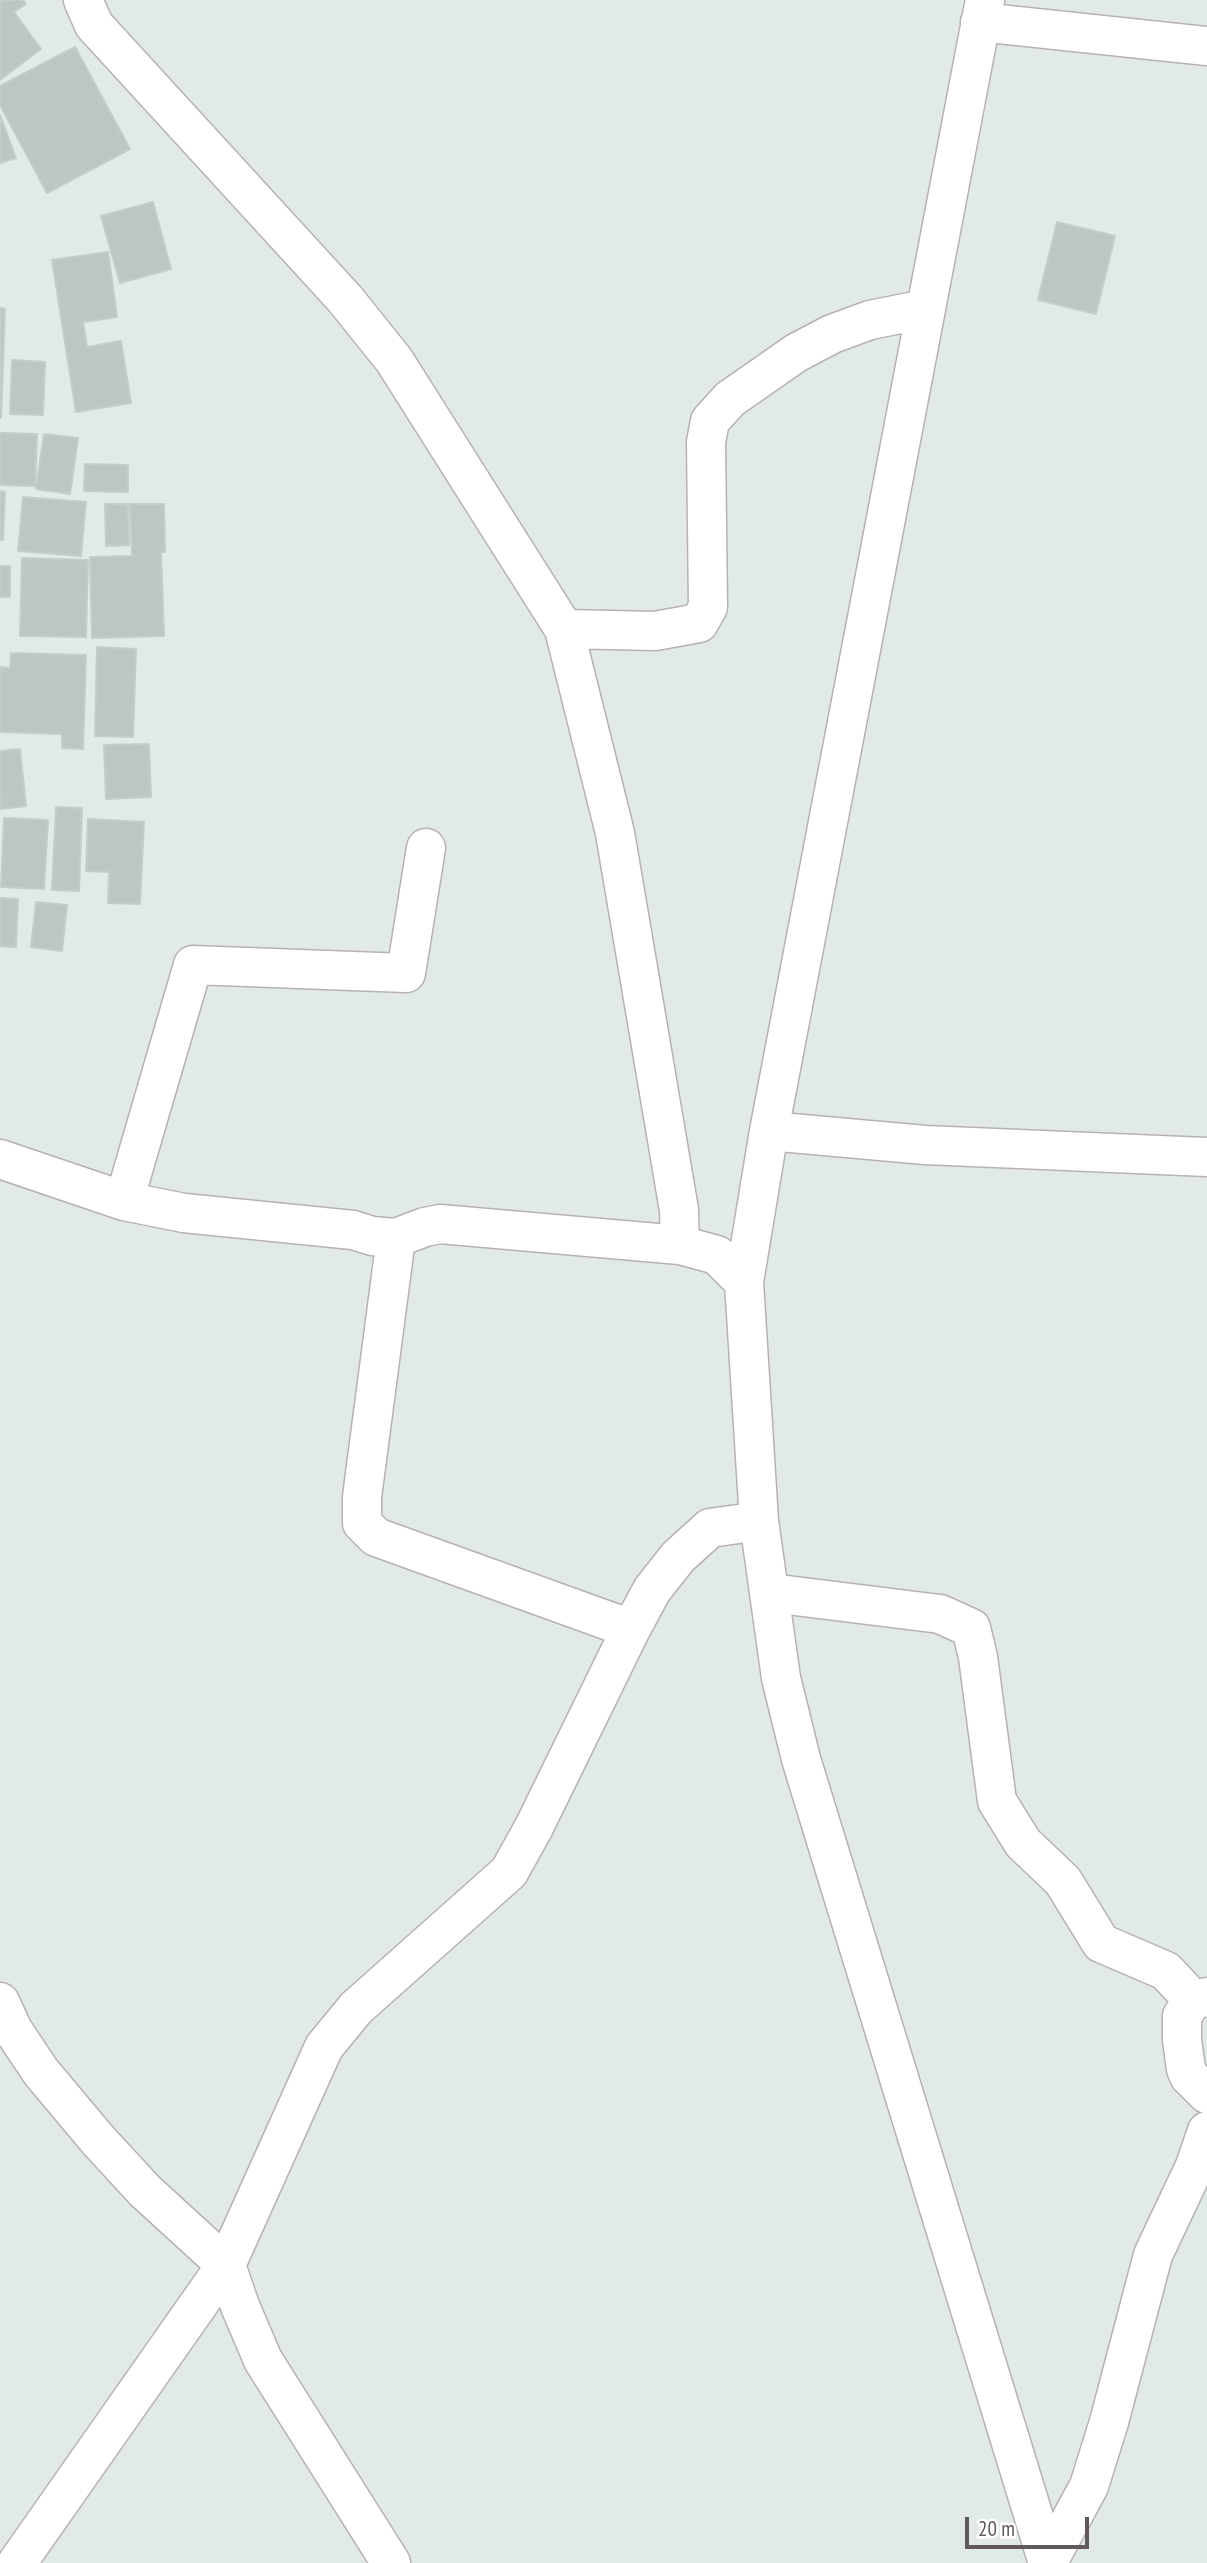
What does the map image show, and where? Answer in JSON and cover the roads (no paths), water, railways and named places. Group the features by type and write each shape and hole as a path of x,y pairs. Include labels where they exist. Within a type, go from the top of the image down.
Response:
{"street":[{"path":"83,0 94,25 345,299 394,360 564,629 615,833 679,1210 680,1245"},
{"path":"1048,2563 801,1759 781,1678 759,1521 744,1282 769,1131 982,11 1207,46"},
{"path":"564,629 655,631 699,623 708,607 706,442 710,421 730,399 796,353 832,334 870,320 925,309"},
{"path":"124,1201 193,964 406,973 426,848"},
{"path":"769,1131 925,1145 1207,1157"},
{"path":"0,1159 124,1201 184,1213 353,1230 372,1236 396,1237 440,1224 680,1245 717,1255 744,1282"},
{"path":"396,1237 362,1497 362,1523 376,1537 631,1629"},
{"path":"17,2563 226,2265 324,2047 356,2008 509,1872 631,1629 652,1590 671,1565 710,1528 759,1521"},
{"path":"771,1593 940,1614 971,1628 978,1657 997,1801 1023,1843 1063,1881 1101,1942 1166,1971 1200,1999 1182,2016 1182,2040 1189,2076 1207,2094"},
{"path":"0,2002 13,2030 41,2072 98,2140 145,2191 226,2265 263,2360 391,2563"},
{"path":"1048,2563 1089,2486 1153,2255 1205,2143"}]}
